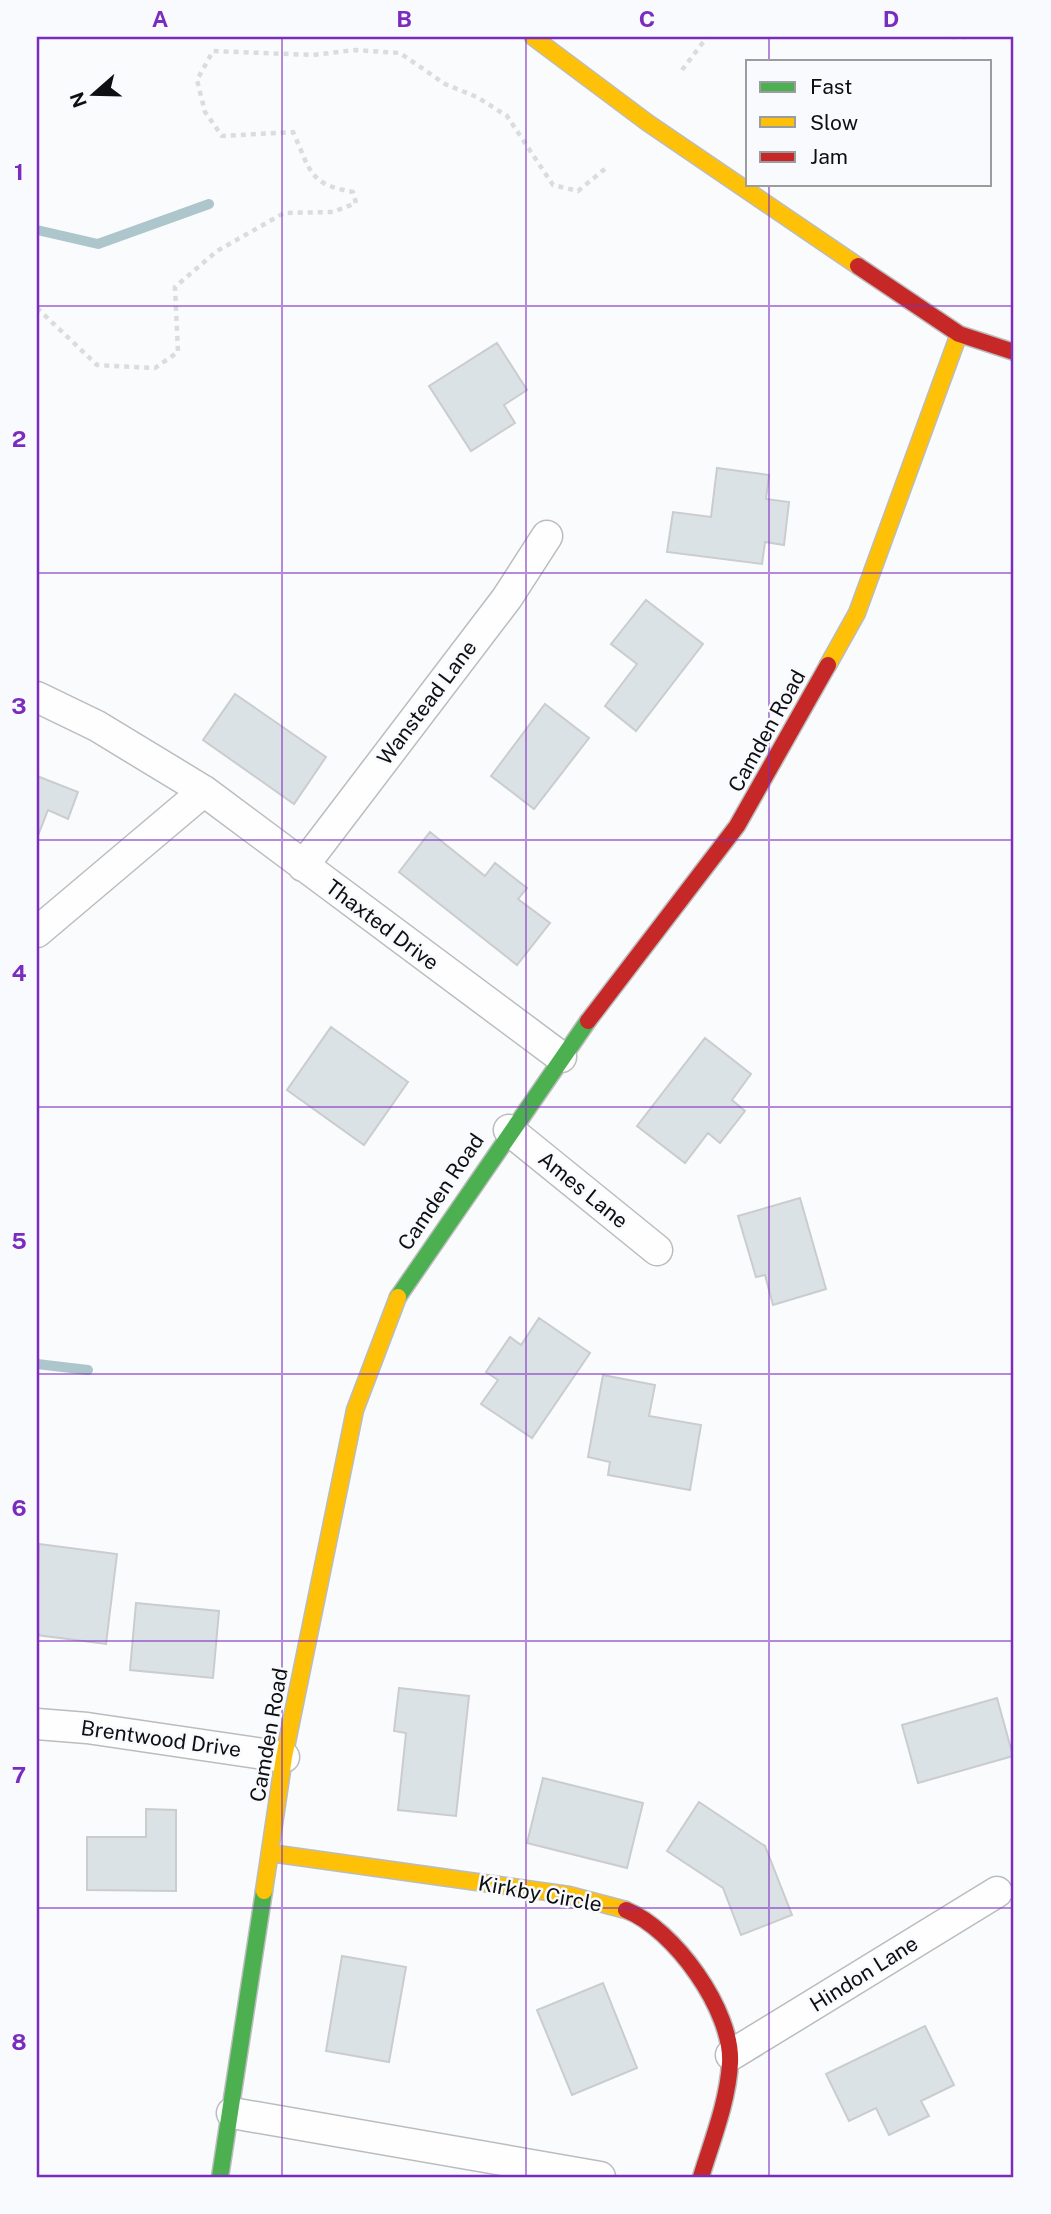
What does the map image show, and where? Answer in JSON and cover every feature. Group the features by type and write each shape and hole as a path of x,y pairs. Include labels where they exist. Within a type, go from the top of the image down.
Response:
{"street":[{"path":"533,37 648,123 959,334 1014,352"},
{"name":"Camden Road","path":"220,2177 232,2113 284,1758 355,1410 401,1288 561,1057 737,826 857,612 959,334"},
{"name":"Wanstead Lane","path":"303,866 507,598 547,536"},
{"name":"Thaxted Drive","path":"37,696 97,726 204,791 561,1057"},
{"path":"37,932 204,791"},
{"name":"Ames Lane","path":"509,1130 657,1250"},
{"name":"Brentwood Drive","path":"37,1724 87,1728 284,1758"},
{"name":"Kirkby Circle","path":"270,1853 552,1893 605,1903 653,1923 675,1944 695,1972 716,2013 731,2055"},
{"name":"Hindon Lane","path":"731,2055 997,1892"},
{"path":"701,2177 717,2123 731,2055"},
{"path":"232,2113 600,2177"}],"path":[{"path":"682,70 707,37"},
{"path":"951,37 971,37"},
{"path":"37,308 97,365 155,368 178,352 175,287 217,251 284,213 333,212 356,203 353,192 329,188 315,179 293,132 222,136 205,112 197,80 212,51 313,55 355,50 400,53 445,85 477,97 507,116 553,185 578,191 606,168"}],"building":[{"path":"497,343 527,390 504,405 515,423 471,451 429,386"},
{"path":"717,468 769,475 766,499 789,502 784,545 765,542 762,564 667,552 673,512 711,517"},
{"path":"646,600 703,644 636,731 605,706 637,664 611,644"},
{"path":"235,694 326,757 294,804 203,740"},
{"path":"545,704 589,738 534,809 491,776"},
{"path":"37,776 78,792 68,819 48,810 37,838"},
{"path":"430,832 485,876 495,863 527,888 518,899 550,923 517,965 399,872"},
{"path":"331,1027 408,1082 364,1145 287,1090"},
{"path":"705,1038 751,1074 732,1100 745,1111 720,1143 708,1133 685,1163 637,1126"},
{"path":"800,1198 826,1289 773,1305 765,1275 756,1277 738,1216"},
{"path":"539,1318 590,1353 532,1438 481,1404 498,1380 486,1372 510,1337 521,1345"},
{"path":"603,1375 655,1385 649,1416 701,1425 690,1490 608,1475 610,1462 588,1457"},
{"path":"39,1544 117,1554 106,1644 37,1635"},
{"path":"136,1603 219,1611 213,1678 130,1670"},
{"path":"399,1688 469,1696 456,1816 398,1810 406,1733 394,1731"},
{"path":"997,1698 1013,1756 918,1783 902,1725"},
{"path":"543,1778 643,1803 627,1868 527,1843"},
{"path":"699,1802 765,1846 792,1915 741,1935 723,1888 667,1851"},
{"path":"146,1809 176,1810 176,1891 87,1890 87,1837 146,1837"},
{"path":"342,1956 406,1967 389,2062 326,2051"},
{"path":"603,1983 637,2068 572,2095 537,2010"},
{"path":"925,2026 954,2085 921,2101 929,2116 889,2135 876,2108 849,2121 826,2074"}],"waterway":[{"path":"37,230 98,244 209,204"},
{"path":"37,1364 88,1370"}],"traffic: fast":[{"path":"398,1297 588,1021"},
{"path":"220,2177 264,1891"}],"traffic: slow":[{"path":"533,37 648,123 858,266"},
{"path":"828,665 857,613 959,334"},
{"path":"264,1891 284,1757 355,1410 398,1297"},
{"path":"270,1853 569,1895 626,1910"}],"traffic: jam":[{"path":"858,266 959,334 1014,352"},
{"path":"588,1021 737,826 828,665"},
{"path":"626,1910 644,1920 681,1953 697,1974 722,2020 728,2042 729,2077 719,2121 701,2177"}]}
